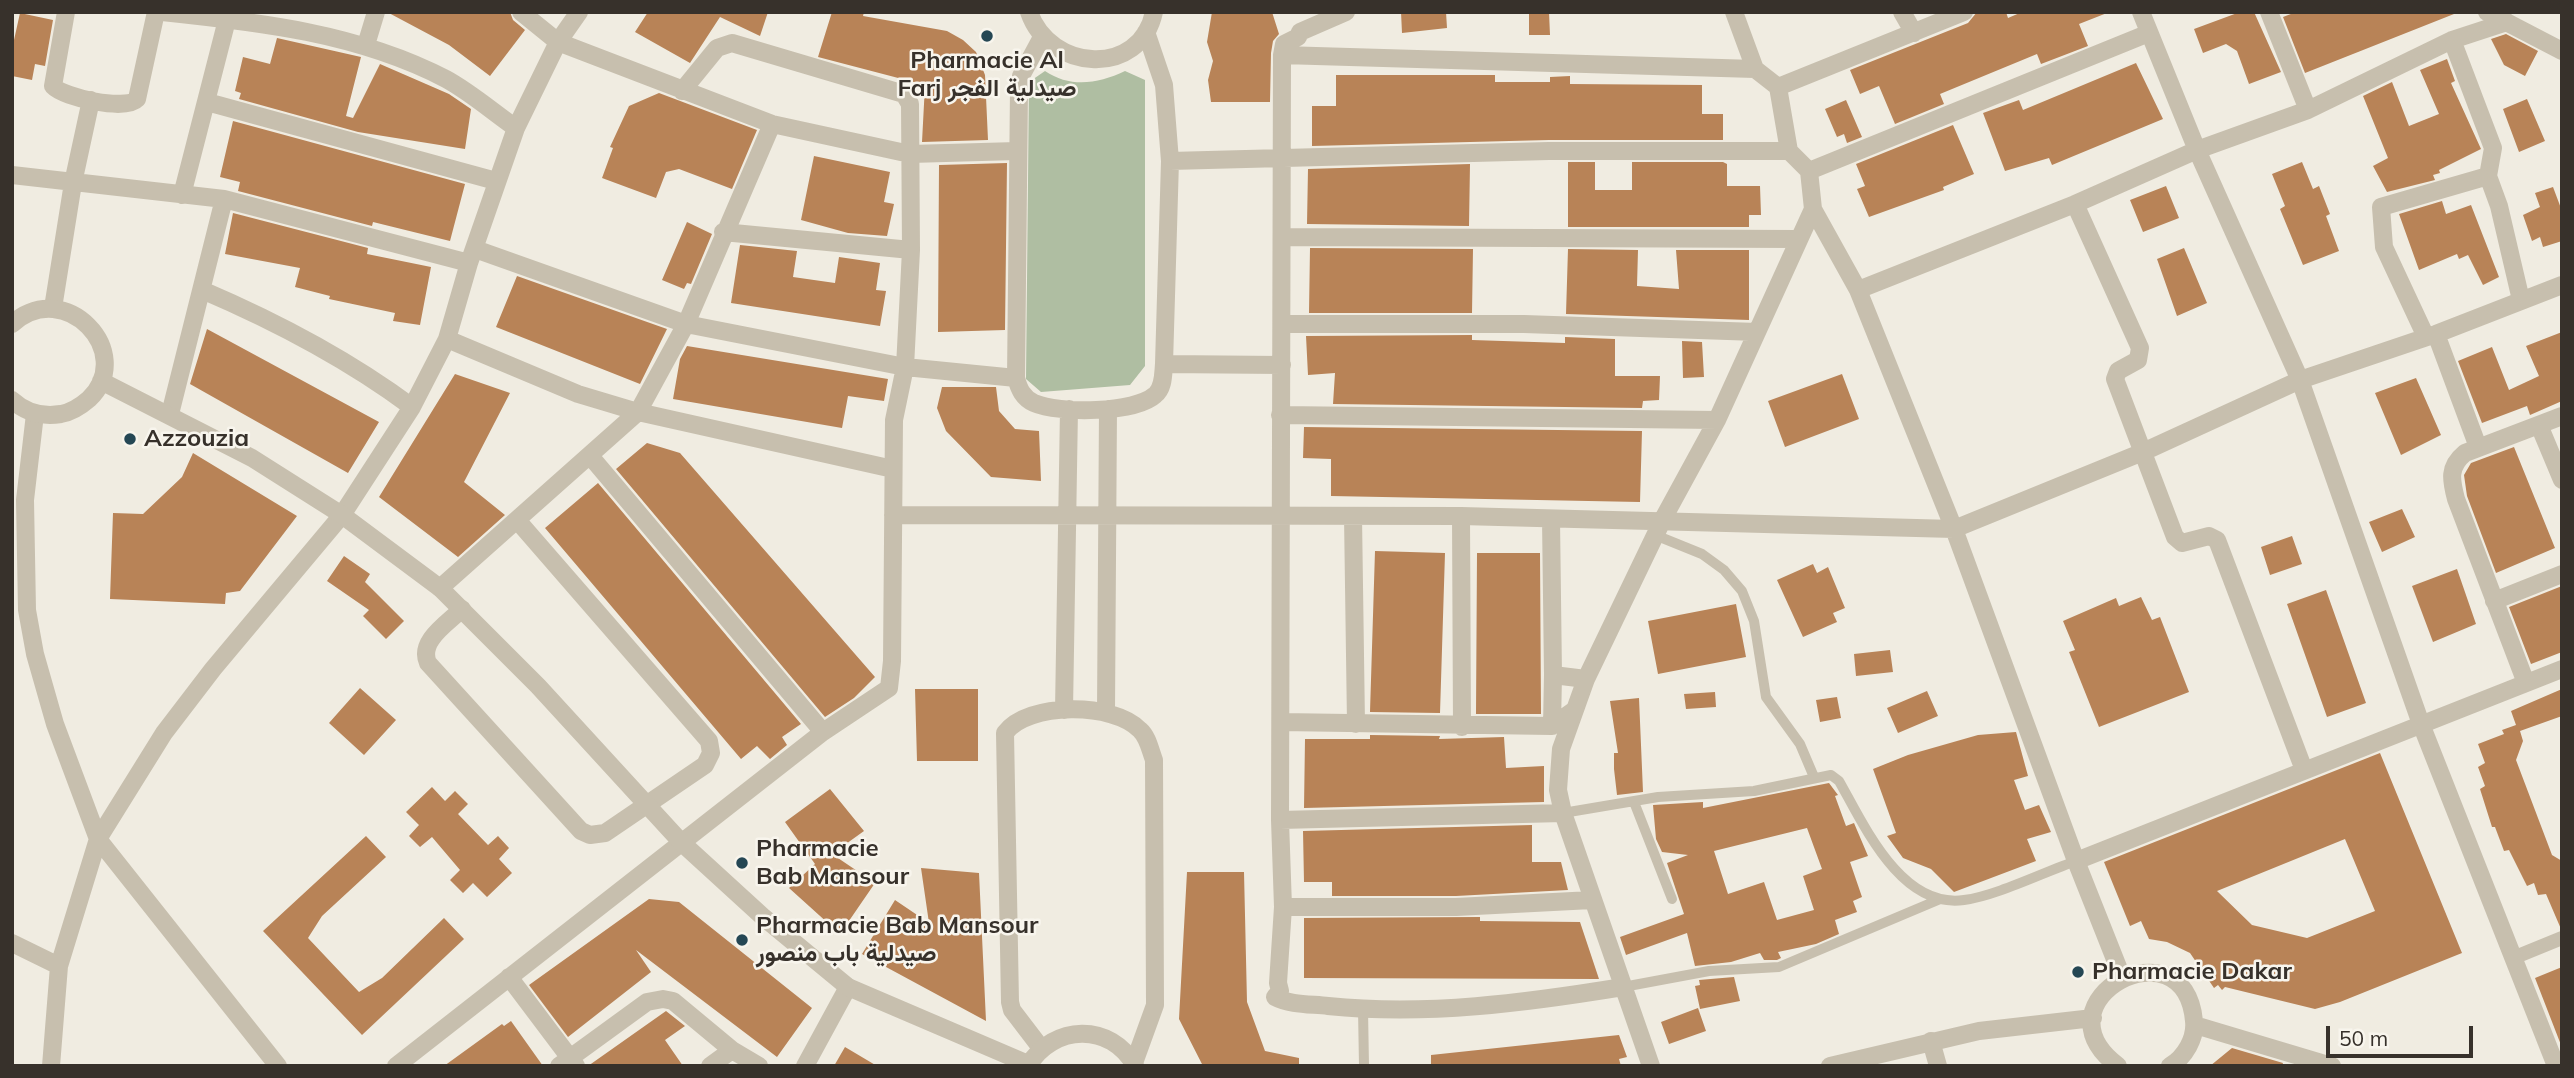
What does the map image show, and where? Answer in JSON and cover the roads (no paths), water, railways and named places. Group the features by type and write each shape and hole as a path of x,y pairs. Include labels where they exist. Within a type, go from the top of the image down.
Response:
{"street":[{"path":"66,12 53,86 64,93 90,100 124,105 134,102 156,12"},
{"path":"162,12 228,15 366,45 446,80 516,128"},
{"path":"366,45 376,12"},
{"path":"521,12 558,42 772,124 910,154 1017,151"},
{"path":"51,1066 59,966 98,839 180,712 342,515 412,407 447,339 496,181 516,128 558,42 579,12"},
{"path":"1029,12 1042,37 1057,50 1075,59 1095,60 1115,56 1132,47 1146,32 1154,12"},
{"path":"1346,12 1300,32 1298,37 1284,44 1282,55 1284,324 1280,415 1280,820 1283,907 1280,992 1275,998 1363,1009 1457,1009 1623,988"},
{"path":"1734,12 1755,69 1778,87 1789,151 1810,171 1813,209 1858,290 1954,529 2076,861 2122,977"},
{"path":"1902,12 1914,33"},
{"path":"1778,87 1964,12"},
{"path":"2141,12 2197,150 2300,380 2421,724 2556,1066"},
{"path":"2269,12 2308,110"},
{"path":"2487,12 2562,51"},
{"path":"182,195 228,15"},
{"path":"1858,290 2075,205 2197,150 2308,110 2452,40 2507,22"},
{"path":"1042,37 1021,76 1017,151 1016,378 1019,388 1035,404 1069,409 1108,409 1141,403 1156,395 1161,387 1164,364 1170,161 1161,71 1146,32"},
{"path":"1810,171 2149,33"},
{"path":"2452,40 2493,148 2488,176 2499,205 2521,300"},
{"path":"396,1066 823,732 889,688 892,661 894,420 905,367 911,250 910,104 904,94 732,43 717,48 682,91"},
{"path":"1282,55 1755,69"},
{"path":"53,308 73,183 90,100"},
{"path":"207,102 496,181"},
{"path":"440,588 591,457 638,412 686,324 723,232 772,124"},
{"path":"1170,161 1549,151 1789,151"},
{"path":"12,175 224,199 472,256 686,324 905,367 1016,378"},
{"path":"2478,447 2431,335 2384,247 2381,207 2488,176"},
{"path":"170,414 224,199"},
{"path":"2075,205 2140,348 2137,360 2118,371 2115,379 2177,540 2182,543 2210,536 2217,540 2304,770"},
{"path":"1651,1066 1563,814 1558,772 1573,711 1586,679 1659,527 1717,420 1797,239 1813,209"},
{"path":"723,232 911,250"},
{"path":"1283,237 1797,239"},
{"path":"893,515 1107,513 1461,516 1659,527 1954,529 2143,452 2300,380 2431,335 2562,285"},
{"path":"202,290 311,341 364,371 412,407"},
{"path":"12,324 36,310 53,308 69,312 84,320 95,333 102,348 104,365 93,395 74,410 51,416 34,414 12,400"},
{"path":"1284,324 1524,324 1757,332"},
{"path":"447,339 578,394 638,412 893,469"},
{"path":"1164,364 1282,365"},
{"path":"100,381 170,414 252,458 342,515 440,588 538,686 681,842 762,916 848,987 1028,1065 1041,1048 1056,1038 1073,1033 1091,1033 1108,1038 1123,1049 1134,1064"},
{"path":"1064,710 1069,409"},
{"path":"1105,711 1108,409"},
{"path":"34,414 25,500 27,610 35,654 55,724 98,839 278,1066"},
{"path":"1280,415 1717,420"},
{"path":"2526,683 2451,478 2454,464 2459,458 2478,447 2562,416"},
{"path":"2539,425 2562,480"},
{"path":"591,457 823,732"},
{"path":"1353,516 1356,724"},
{"path":"1461,516 1462,727"},
{"path":"1551,519 1552,726"},
{"path":"462,609 428,642 425,650 428,663 581,831 590,835 605,833 645,803 705,765 711,753 709,741 517,520"},
{"path":"2494,601 2562,573"},
{"path":"2076,861 2562,669"},
{"path":"1553,675 1586,679"},
{"path":"1041,1048 1012,1010 1010,1002 1005,733 1012,723 1031,715 1064,710 1105,711 1142,731 1154,760 1155,1005 1134,1064"},
{"path":"1281,722 1462,727 1552,726 1573,711"},
{"path":"1280,820 1563,814"},
{"path":"1283,907 1456,907 1592,900"},
{"path":"2513,958 2562,938"},
{"path":"12,943 59,966"},
{"path":"2118,1066 2099,1046 2093,1018 2102,993 2122,977 2139,972 2156,973 2172,981 2185,992 2193,1008 2195,1025 2185,1052 2170,1066"},
{"path":"509,977 568,1063 638,1008 663,999 674,1001 732,1050 759,1066"},
{"path":"805,1066 848,987"},
{"path":"1830,1066 1979,1031 2093,1018"},
{"path":"2195,1025 2332,1066"},
{"path":"1931,1041 1938,1066"},
{"path":"710,1066 732,1050"}],"lane":[{"path":"1659,527 1730,574 1742,591 1754,621 1766,698 1800,744 1814,777"},
{"path":"1563,814 1658,797 1729,795 1825,775 1836,778 1876,849 1908,880 1938,900"},
{"path":"1634,802 1672,899"},
{"path":"1623,988 1716,970 1779,967 1938,900 1967,900 2076,861"},
{"path":"1363,1009 1364,1066"}],"place":[{"name":"Pharmacie Al Farj صيدلية الفجر","path":"987,36"},
{"name":"Azzouzia","path":"130,439"},
{"name":"Pharmacie Bab Mansour","path":"742,863"},
{"name":"Pharmacie Bab Mansour صيدلية باب منصور","path":"742,940"},
{"name":"Pharmacie Dakar","path":"2078,972"}]}
